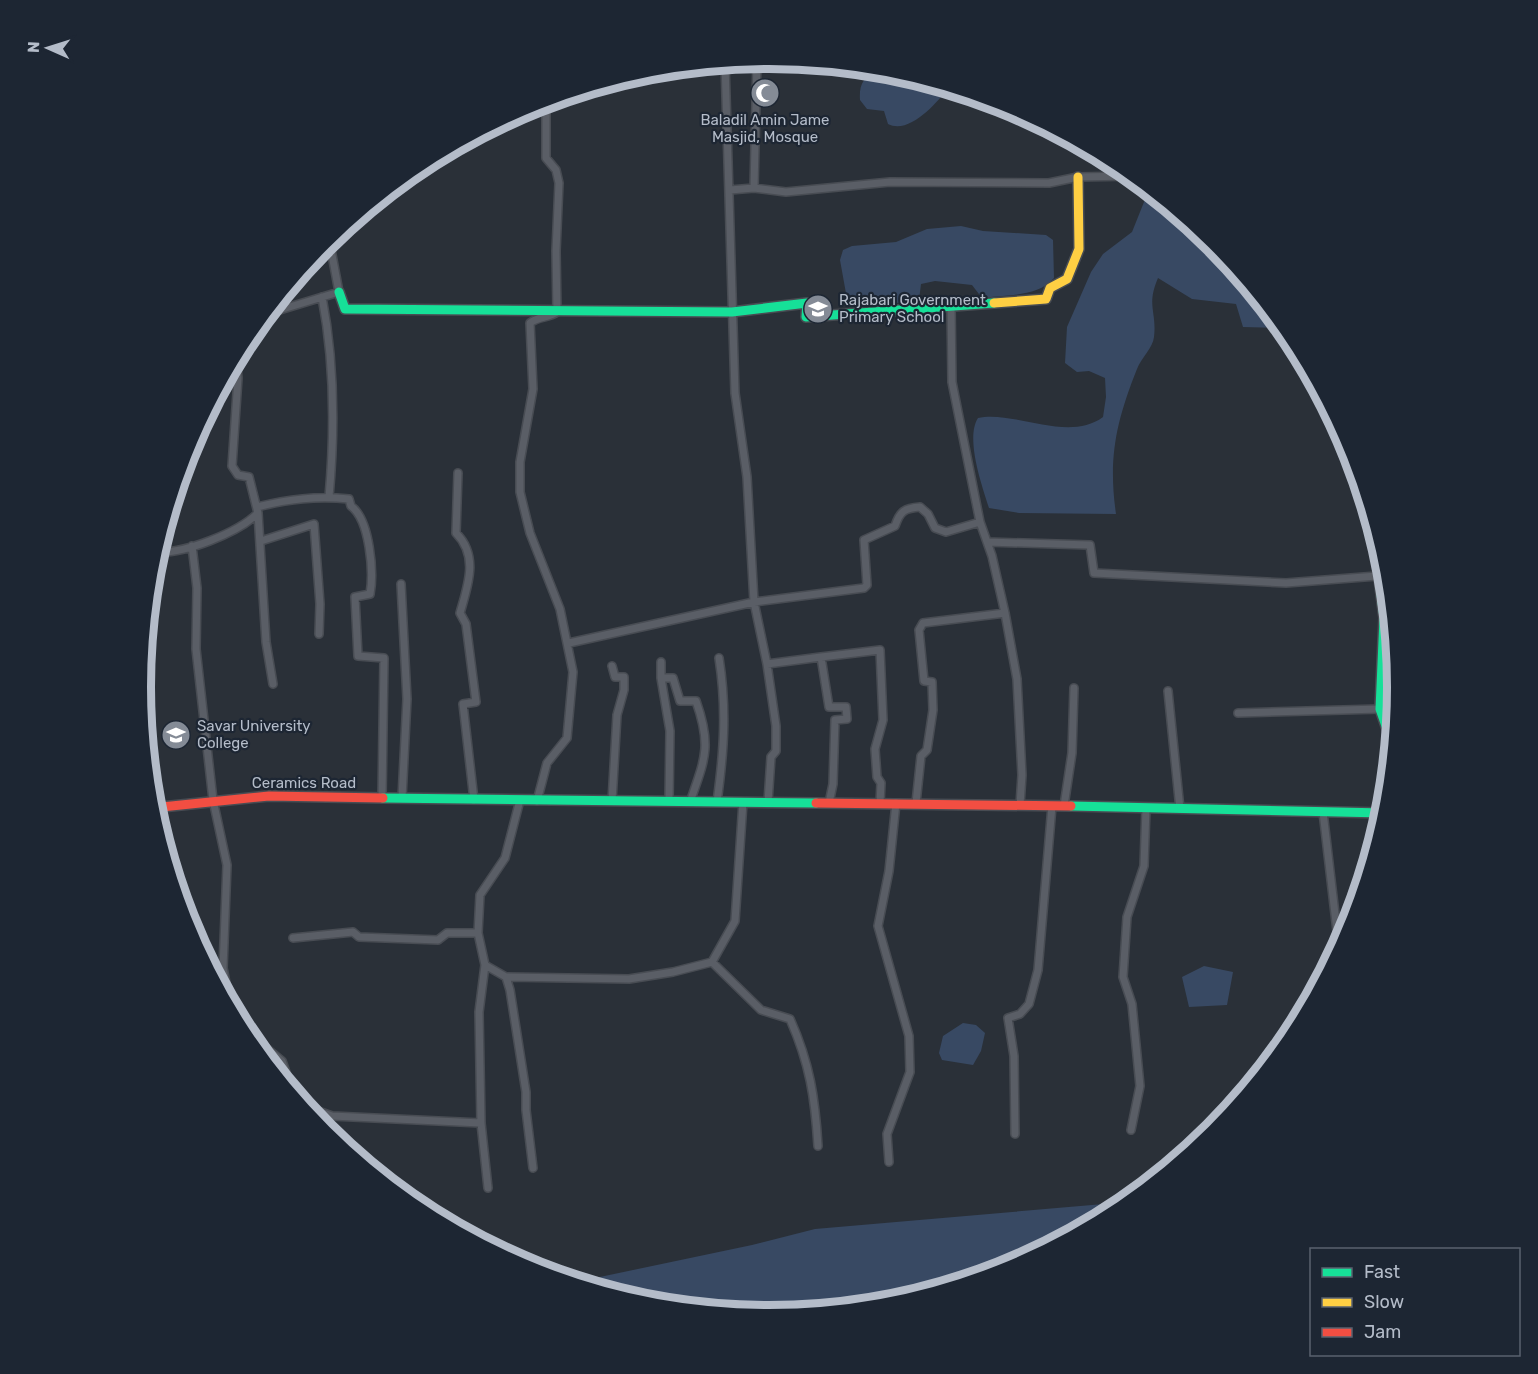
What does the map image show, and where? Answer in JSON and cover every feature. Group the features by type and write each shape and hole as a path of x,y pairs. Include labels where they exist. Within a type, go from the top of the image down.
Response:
{"street":[{"path":"754,188 757,69"},
{"path":"725,70 735,393 747,477 754,602 767,664 776,741 776,751 771,757 768,802"},
{"path":"546,111 546,158 556,170 559,183 556,251 557,312"},
{"path":"730,190 754,188 786,192 890,182 1049,183 1078,177 1117,176"},
{"path":"331,251 339,292 345,309 732,312 807,303 806,317 1046,299 1050,288 1067,279 1079,249 1078,177"},
{"path":"280,310 339,292"},
{"path":"321,297 328,331 332,380 333,451 329,497"},
{"path":"951,306 952,382 980,522 1005,613 1017,679 1022,775 1020,805"},
{"path":"537,801 547,763 567,738 573,672 560,609 530,533 520,492 520,462 533,389 530,323 537,317 557,312"},
{"path":"237,372 232,466 238,475 249,477 258,510 262,599 273,684"},
{"path":"458,473 456,533 467,547 471,573 460,613 466,624 476,702 463,704 474,800"},
{"path":"166,552 178,552 248,524 258,510 302,497 349,499 351,506 359,512 367,539 373,579 370,594 355,597 358,656 384,658 382,798"},
{"path":"568,643 754,602 864,588 867,585 864,540 895,526 900,513 907,508 920,507 928,514 935,528 946,531 980,522"},
{"path":"261,541 314,524 320,604 319,634"},
{"path":"987,542 1090,544 1094,573 1286,583 1377,576"},
{"path":"192,546 197,588 196,648 213,800 227,865 223,968 225,980"},
{"path":"401,584 407,699 402,798"},
{"path":"916,803 921,756 927,750 933,710 932,682 924,681 919,630 923,623 1005,613"},
{"path":"1384,624 1380,709 1386,726"},
{"path":"767,664 880,650 884,720 875,749 877,777 881,783 880,803"},
{"path":"821,657 830,707 846,706 847,719 835,720 833,783 829,803"},
{"path":"717,802 725,741 725,701 719,658"},
{"path":"661,662 661,678 670,731 669,801"},
{"path":"612,666 615,677 624,677 624,690 618,715 612,801"},
{"path":"661,678 673,678 680,701 696,701 702,720 706,755 690,802"},
{"path":"1064,806 1072,753 1074,688"},
{"path":"1168,691 1180,808"},
{"path":"1238,713 1380,709"},
{"name":"Ceramics Road","path":"163,807 269,796 520,801 916,803 1374,813"},
{"path":"488,1188 481,1123 479,1012 485,965 478,933 480,895 505,858 520,801"},
{"path":"485,965 506,977 629,979 712,962 735,921 743,802"},
{"path":"889,1162 887,1134 910,1072 912,1054 889,958 878,927 889,871 896,803"},
{"path":"1015,1134 1014,1056 1008,1018 1020,1014 1029,1004 1038,970 1052,806"},
{"path":"1131,1130 1140,1086 1132,1004 1123,977 1127,917 1144,866 1146,808"},
{"path":"1323,812 1328,873 1336,931"},
{"path":"293,938 352,932 359,937 438,940 447,933 478,933"},
{"path":"712,962 761,1010 790,1018 806,1054 815,1103 819,1146"},
{"path":"506,977 526,1092 533,1168"},
{"path":"271,1052 282,1061 285,1071"},
{"path":"321,1112 332,1116 481,1123"}],"water":[{"path":"867,77 943,94 922,116 905,125 896,126 888,124 884,111 867,109 860,100 863,82"},
{"path":"1146,198 1206,250 1234,280 1271,328 1243,327 1236,304 1192,299 1158,278 1152,302 1155,328 1153,341 1139,365 1119,423 1113,475 1116,514 1019,513 989,508 974,449 974,427 978,418 1008,418 1058,427 1074,427 1089,424 1103,417 1106,397 1105,378 1089,371 1077,372 1065,363 1067,327 1091,272 1103,254 1132,232"},
{"path":"961,226 983,231 1046,235 1053,240 1054,278 1039,289 1030,292 982,298 972,285 935,281 921,284 919,300 912,302 857,305 847,299 840,260 843,250 852,246 896,242 927,229"},
{"path":"1204,966 1233,972 1227,1005 1189,1007 1182,977"},
{"path":"963,1023 976,1025 985,1033 981,1051 973,1065 942,1060 939,1053 943,1036"},
{"path":"1108,1204 1042,1241 968,1272 929,1284 850,1300 809,1304 729,1304 648,1293 592,1279 752,1245 815,1229"}],"traffic: fast":[{"path":"339,292 345,309 732,312 807,303 806,317 994,303"},
{"path":"1384,624 1380,709 1386,726"},
{"path":"383,798 816,803"},
{"path":"1071,806 1374,813"}],"traffic: slow":[{"path":"994,303 1046,299 1050,288 1067,279 1079,249 1078,177"}],"traffic: jam":[{"path":"163,807 269,796 383,798"},
{"path":"816,803 1071,806"}],"place":[{"name":"Baladil Amin Jame Masjid, Mosque","path":"765,93"},
{"name":"Rajabari Government Primary School","path":"818,309"},
{"name":"Savar University College","path":"176,735"}]}
